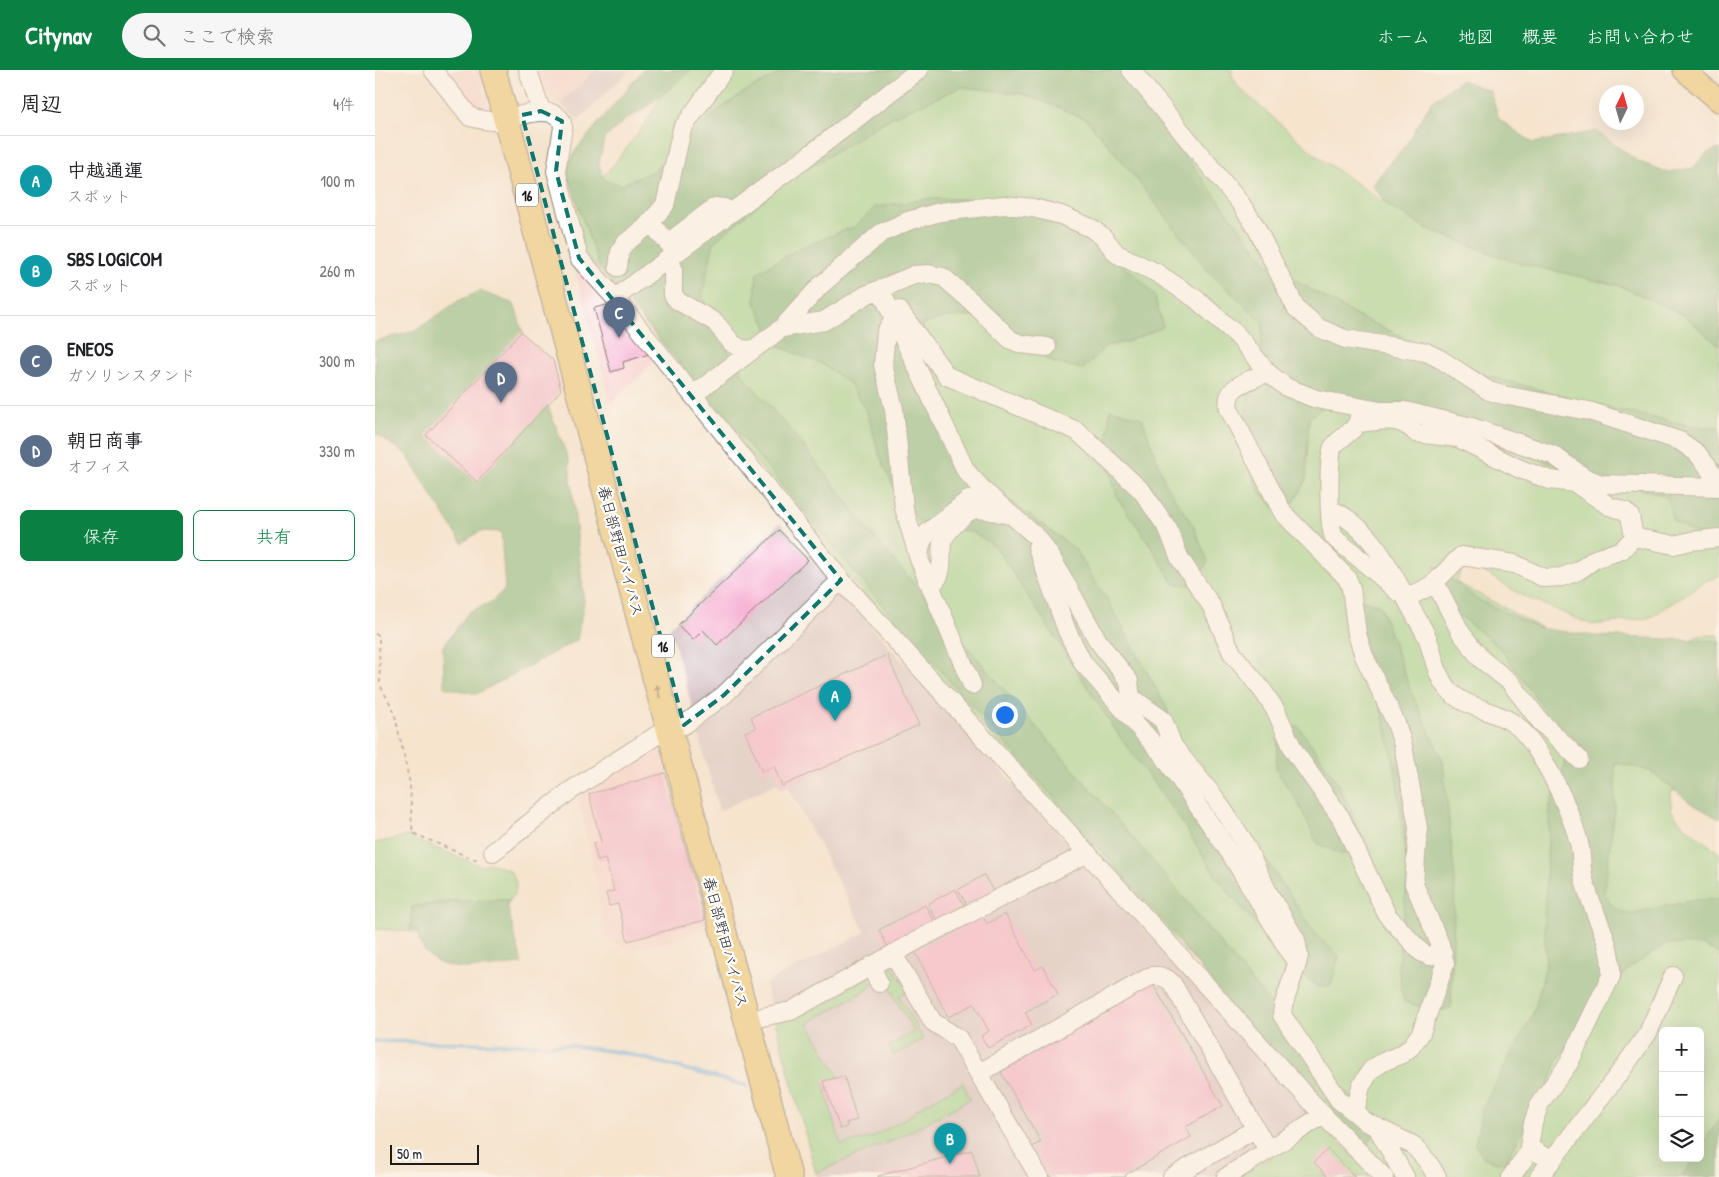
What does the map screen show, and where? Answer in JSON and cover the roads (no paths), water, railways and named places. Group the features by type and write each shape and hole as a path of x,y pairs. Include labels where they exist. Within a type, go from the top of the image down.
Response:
{"highway":[{"name":"春日部野田バイパス","path":"493,70 523,115"},
{"name":"春日部野田バイパス","path":"510,70 523,115 789,1177"},
{"name":"春日部野田バイパス","path":"676,726 762,1017 805,1177"}],"main road":[{"path":"1683,70 1719,101"}],"street":[{"path":"433,70 470,117 486,121 523,115 558,116 562,121 556,171 579,258 615,298 841,580 1323,1115 1383,1177"},
{"path":"523,115 528,70"},
{"path":"619,267 620,252 624,244 650,222 665,205 682,129 725,70"},
{"path":"615,298 919,70"},
{"path":"1131,70 1241,204 1256,227 1296,308 1319,328 1345,340 1426,352 1441,359 1489,391 1589,412 1680,441 1697,453 1719,486"},
{"path":"693,395 782,328 820,286 881,233 908,221 940,212 1004,205 1033,208 1061,215 1091,228 1103,237 1117,254 1157,273 1196,298 1238,336 1267,372 1286,387 1357,416 1407,424 1416,433 1458,438 1520,469 1550,480 1575,483 1609,506 1625,511 1629,516 1633,537"},
{"path":"650,222 668,243 715,207 725,208 730,213"},
{"path":"669,258 673,268 673,295 677,301 715,322 732,343 741,349 752,350"},
{"path":"782,328 824,321 865,295 914,275 928,274 943,277 1011,340 1021,344 1047,347"},
{"path":"880,289 909,336 966,471 990,496 1031,532 1051,557 1098,641 1129,681 1131,697 1163,720 1173,746 1215,798 1243,840 1268,892 1296,940 1299,956 1283,1006 1282,1015 1339,1100 1377,1127 1413,1145 1428,1162 1437,1177"},
{"path":"897,315 886,331 883,365 894,409 905,508 927,581 973,685"},
{"path":"909,336 947,376 1077,431 1142,491 1168,529 1180,558 1211,605 1232,653 1263,691 1294,751 1341,818 1387,915 1421,952 1429,956 1443,953"},
{"path":"1267,372 1233,389 1229,394 1229,409 1283,513 1347,578 1351,588 1357,634 1365,656 1396,723 1403,745 1418,828 1414,884 1443,953 1445,964 1421,1033 1411,1047 1402,1054 1383,1062 1371,1070 1361,1086 1356,1108 1358,1115"},
{"path":"1511,1177 1528,1153 1533,1123 1540,1103 1569,1063 1611,976 1611,963 1601,922 1584,879 1580,847 1572,821 1540,753 1530,738 1513,723 1455,698 1441,680 1427,638 1405,596 1334,537 1330,528 1329,457 1332,448 1357,416 1380,411 1419,414 1505,438 1553,455 1584,477 1601,484 1719,486"},
{"path":"919,559 921,544 927,534 969,500 990,496"},
{"path":"927,581 933,583 936,581 941,568 942,541 960,517 974,510 1012,515"},
{"path":"1031,532 1050,589 1083,663 1163,755 1232,856 1297,964"},
{"path":"1405,596 1416,594 1435,582 1461,556 1515,564 1544,578 1562,577 1578,571 1595,559 1621,550 1633,537"},
{"path":"1633,537 1674,545 1691,540 1719,538"},
{"path":"493,852 569,791 723,695 841,580"},
{"path":"1435,582 1461,633 1481,659 1509,682 1540,721 1579,759"},
{"path":"762,1017 791,1011 929,934 1088,853"},
{"path":"893,954 933,1022 958,1038 1039,1177"},
{"path":"871,966 879,983"},
{"path":"979,1073 1151,976 1158,975 1167,978 1172,983 1268,1150"},
{"path":"1539,1177 1648,1033 1673,976"},
{"path":"1226,1177 1323,1115"},
{"path":"1377,1127 1405,1177"},
{"path":"1172,1177 1255,1128"},
{"path":"1528,1153 1537,1152 1551,1161"}],"waterway":[{"path":"375,1041 565,1045 625,1053 747,1086"}],"place":[{"name":"ENEOS","path":"619,338"},
{"name":"朝日商事","path":"501,403"},
{"name":"中越通運","path":"835,721"},
{"name":"SBS LOGICOM","path":"950,1164"}]}
